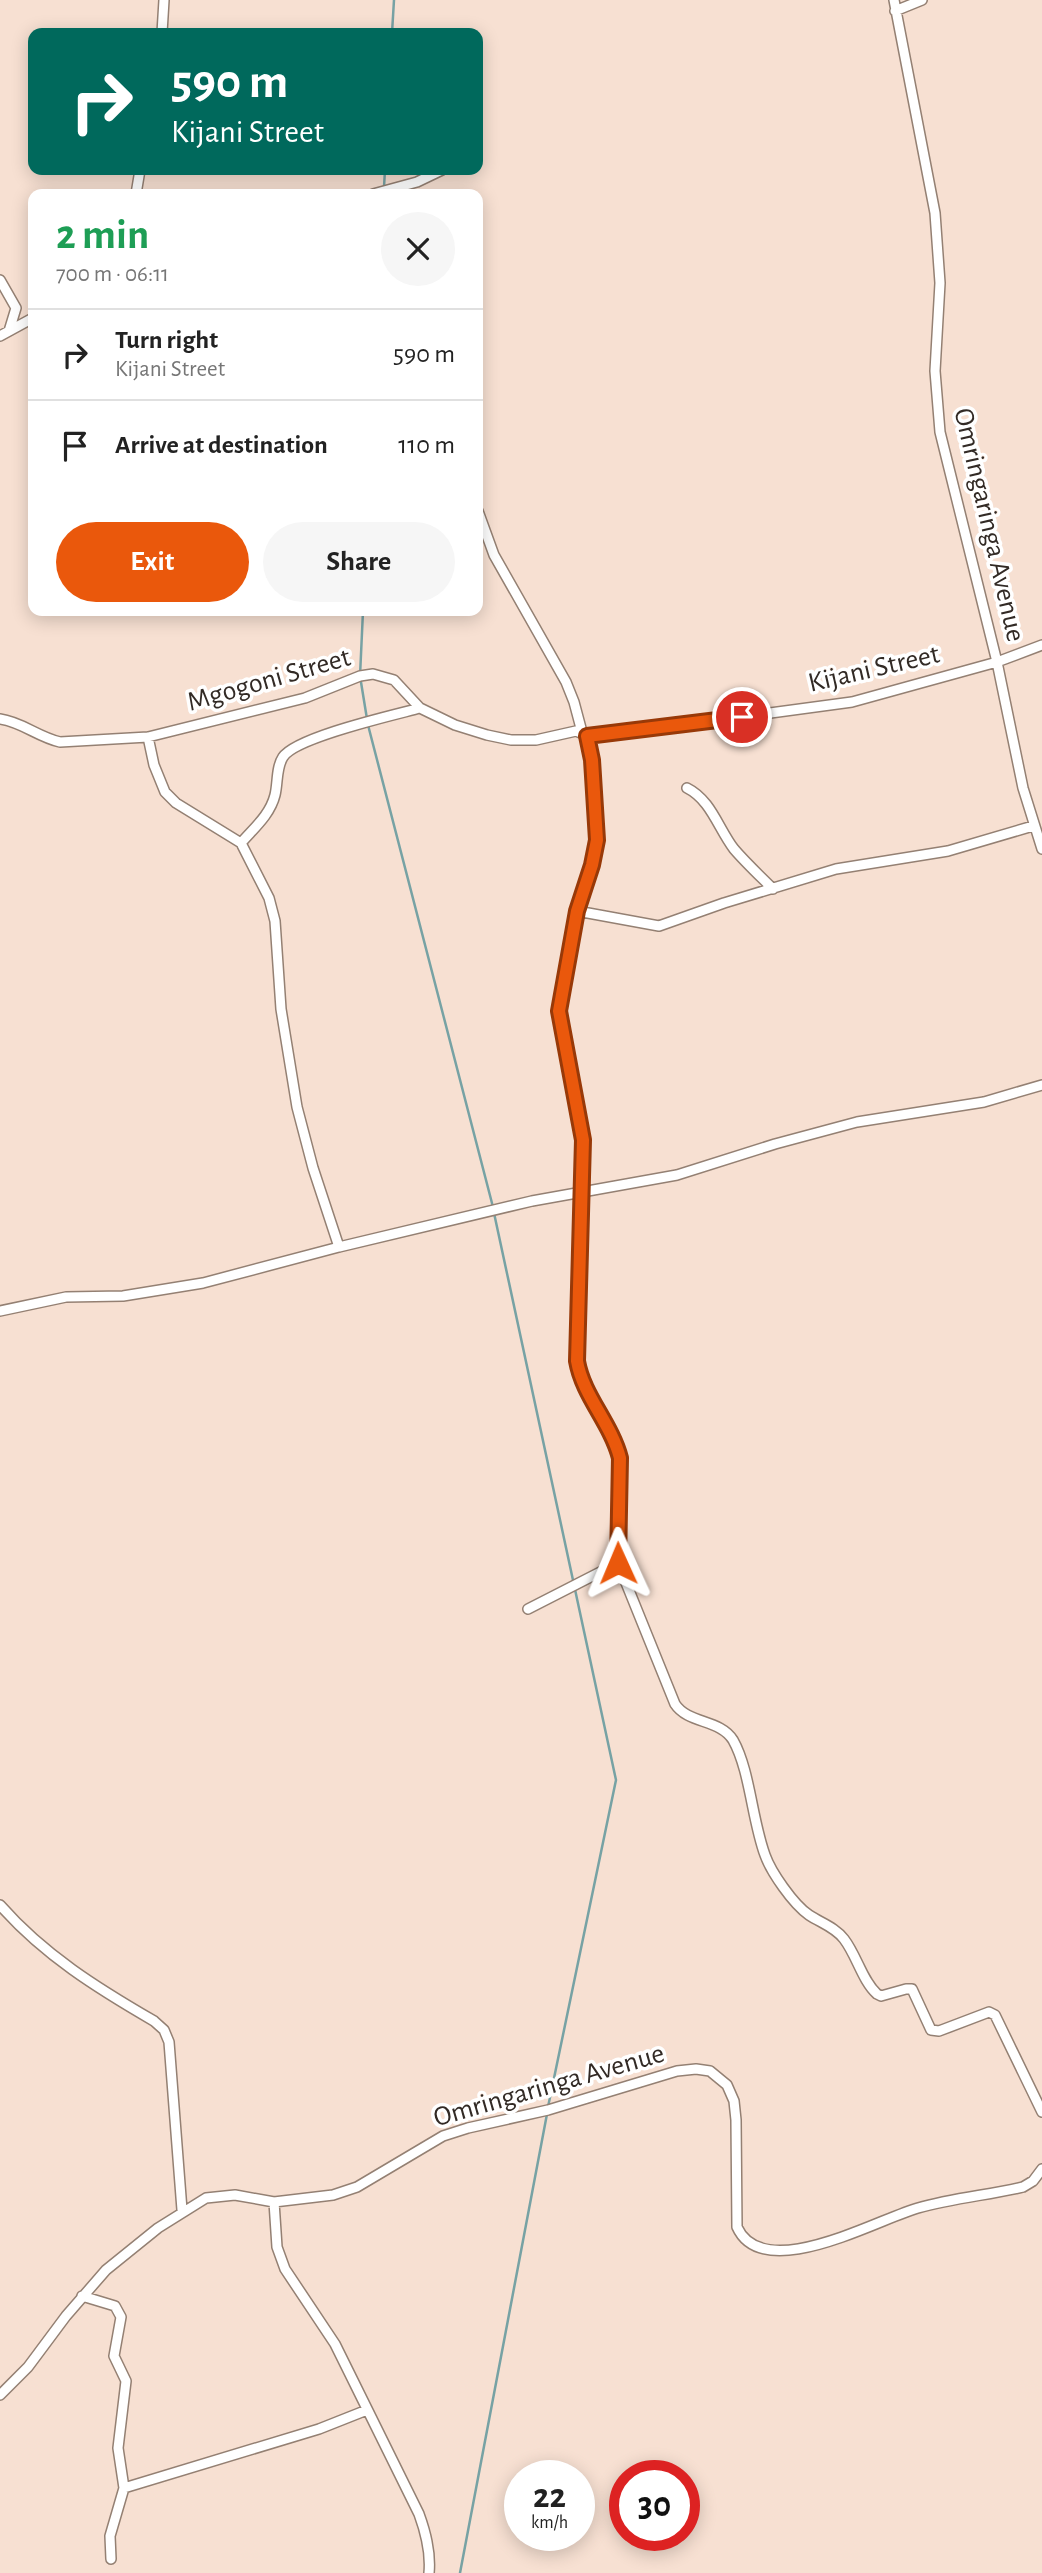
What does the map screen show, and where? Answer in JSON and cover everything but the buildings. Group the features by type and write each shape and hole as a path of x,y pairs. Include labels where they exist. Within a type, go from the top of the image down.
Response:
{"street":[{"path":"162,28 164,0"},
{"name":"Omringaringa Avenue","path":"894,0 935,213 940,282 935,371 940,432 997,662 1015,756 1033,826 1042,849"},
{"path":"895,11 922,0"},
{"path":"391,189 432,175"},
{"path":"417,182 418,189"},
{"path":"0,280 16,308 4,334"},
{"path":"4,334 28,321"},
{"path":"483,525 494,555 566,682 592,760 597,840 577,911 559,1011 583,1140 577,1361 579,1376 617,1445 620,1458 618,1563 675,1704 684,1714 720,1728 731,1737 738,1752 765,1857 800,1907 843,1936 877,1994 881,1996 912,1989 929,2027 934,2032 981,2014 989,2012 995,2015 1042,2112"},
{"name":"Kijani Street","path":"585,734 651,730 852,702 997,662 1042,645"},
{"name":"Mgogoni Street","path":"0,719 12,720 47,739 60,742 148,737 305,698 360,676 373,674 394,680 421,708 455,725 511,740 585,734"},
{"path":"241,842 271,807 276,793 279,764 290,750 367,722 421,708"},
{"path":"148,737 154,765 165,792 176,803 241,842 262,882 275,921 281,1009 297,1107 313,1168 339,1247"},
{"path":"687,788 702,799 737,853 773,889"},
{"path":"577,911 659,926 724,903 850,865 948,851 1033,826"},
{"path":"0,1311 66,1297 123,1296 203,1283 533,1200 677,1175 856,1122 984,1102 1042,1085"},
{"path":"528,1609 618,1563"},
{"path":"0,1905 43,1949 72,1971 154,2021 164,2030 169,2042 182,2210"},
{"name":"Omringaringa Avenue","path":"0,2395 28,2367 82,2296 106,2270 182,2210 206,2198 219,2195 256,2197 274,2202 333,2195 357,2187 443,2136 534,2114 677,2071 696,2068 710,2071 727,2085 734,2101 736,2120 737,2227 745,2239 760,2248 777,2251 833,2241 909,2210 1023,2187 1033,2181 1042,2169"},
{"path":"274,2202 277,2247 285,2269 335,2344 419,2514 427,2542 429,2573"},
{"path":"82,2296 115,2306 121,2317 114,2356 127,2381 118,2448 124,2488 110,2536 111,2559"},
{"path":"124,2488 306,2433 367,2410"}],"waterway":[{"path":"392,28 394,0"},
{"path":"384,187 385,175"},
{"path":"363,616 360,676 367,719"},
{"path":"368,725 493,1207"},
{"path":"494,1213 616,1780 548,2107"},
{"path":"460,2573 547,2114"}],"route":[{"path":"618,1563 620,1458 617,1445 579,1376 577,1361 583,1140 559,1011 577,911 597,840 591,746 587,736 742,717"}]}
